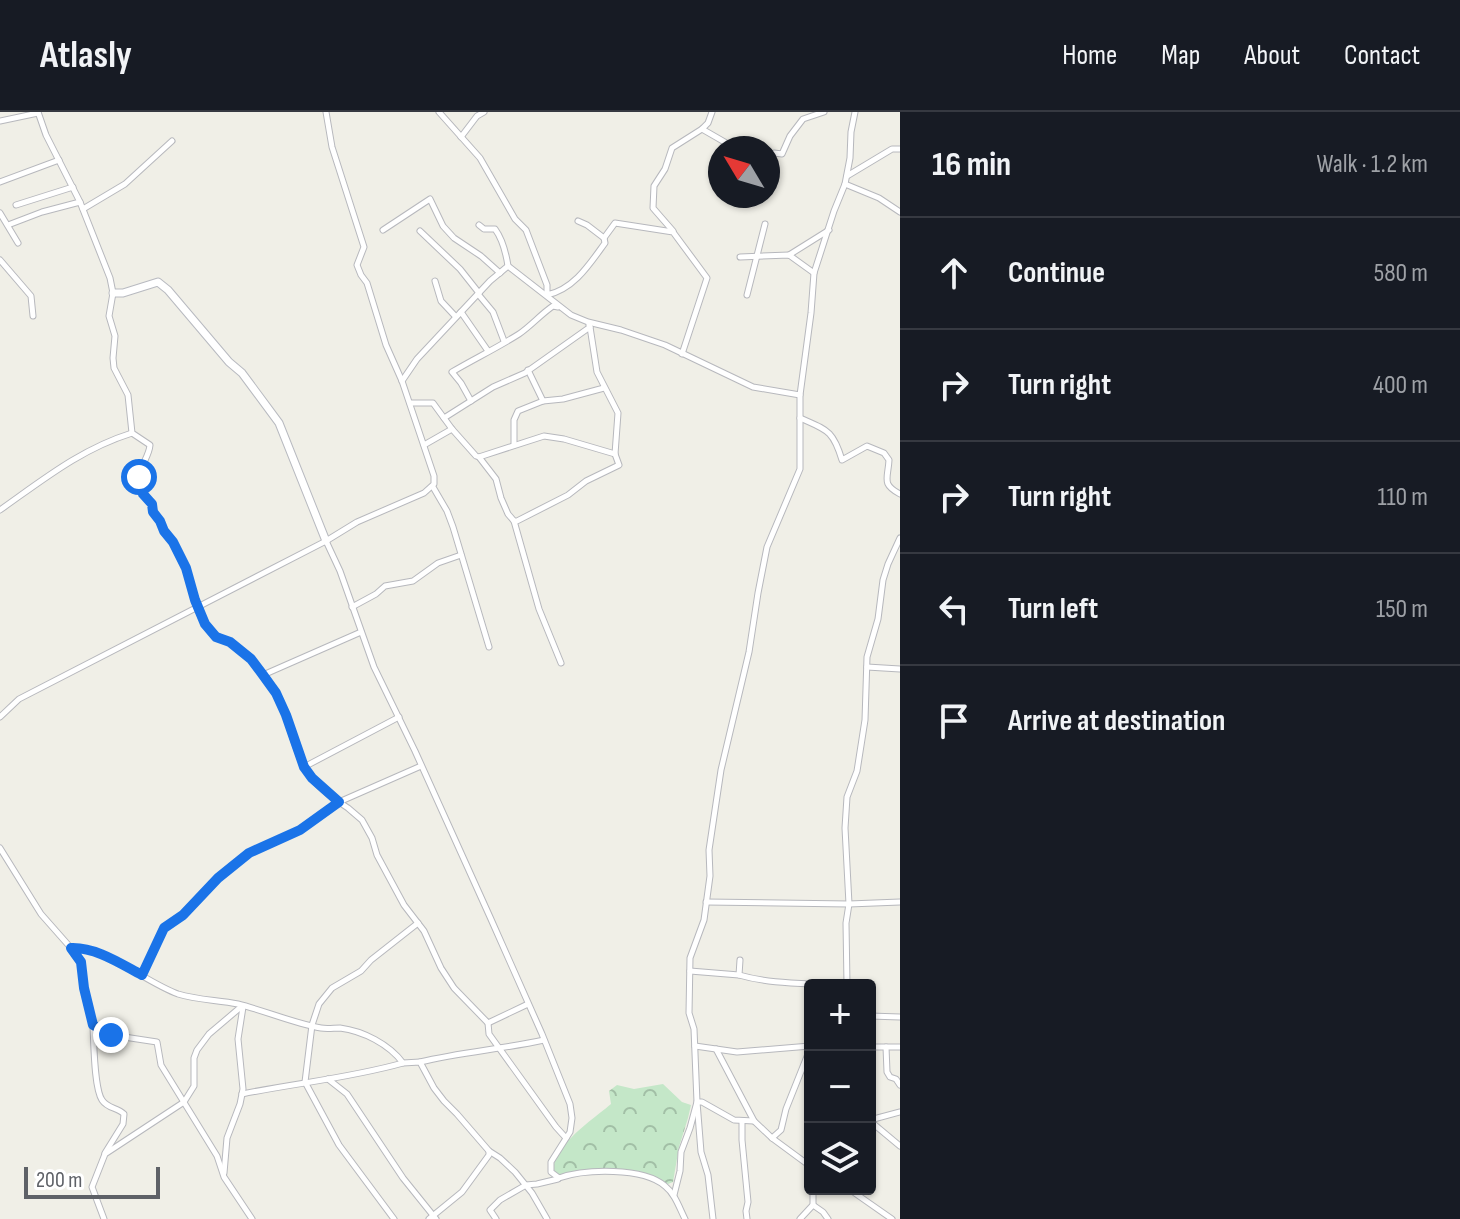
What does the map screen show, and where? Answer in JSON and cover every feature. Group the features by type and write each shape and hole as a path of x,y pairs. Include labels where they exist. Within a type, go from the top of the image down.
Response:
{"street":[{"path":"326,112 332,147 364,247 357,265 367,283 386,345 410,403 434,476 432,486 447,511 489,647"},
{"path":"439,112 480,158 515,219 529,236 547,285 547,295"},
{"path":"461,137 477,116 484,112"},
{"path":"682,354 707,278 653,208 654,186 665,169 672,148 702,129 712,112"},
{"path":"780,154 803,119 824,112"},
{"path":"713,1219 708,1175 701,1152 694,1029 689,1013 690,958 704,920 710,876 709,850 721,770 749,652 767,547 800,469 800,395 814,273 845,184 855,112"},
{"path":"0,121 38,113 83,209 110,278 113,293 109,316 115,336 114,368 128,395 132,433"},
{"path":"702,129 714,136"},
{"path":"83,209 125,184 172,141"},
{"path":"846,177 892,149 900,149"},
{"path":"0,182 59,160"},
{"path":"845,184 879,198 900,212"},
{"path":"16,205 73,187"},
{"path":"383,230 430,199 443,226 454,238 500,273"},
{"path":"8,225 80,202"},
{"path":"0,213 18,243"},
{"path":"578,221 604,238"},
{"path":"547,295 571,285 605,243 604,238 615,223 673,232"},
{"path":"747,295 765,224"},
{"path":"479,225 484,229 495,229 499,234 508,266 571,315 589,325 665,345 753,387 800,395"},
{"path":"740,257 789,255 829,230"},
{"path":"420,231 460,269 493,312 504,341"},
{"path":"789,255 814,273"},
{"path":"0,260 31,296 33,316"},
{"path":"402,381 417,359 508,266"},
{"path":"435,281 441,301 456,317"},
{"path":"113,293 158,282 242,373 279,423 340,571 374,667 545,1040 570,1104 572,1118 566,1138 549,1166 559,1178"},
{"path":"471,401 452,372 516,337 553,306 562,307"},
{"path":"461,312 488,351"},
{"path":"444,418 493,387 520,376 589,325"},
{"path":"514,521 568,495 586,481 619,465 615,454 618,413 597,372 589,325"},
{"path":"528,370 543,401"},
{"path":"514,445 514,420 518,411 543,401 604,388"},
{"path":"410,403 433,403 496,479 501,498 514,521 539,609 561,663"},
{"path":"800,418 825,428 836,442 842,460 867,446 884,453 889,460 889,489 900,494"},
{"path":"424,445 452,429"},
{"path":"0,510 65,463 110,440 132,433"},
{"path":"132,433 150,445 149,455 139,474 143,494 152,504 153,512 186,568 205,624 216,637 230,642 251,659 276,693 304,767 312,778 362,820 377,855 404,905 424,931 441,968 454,988 488,1023 489,1034 499,1049 566,1138"},
{"path":"479,457 544,436 615,454"},
{"path":"0,717 19,699 326,541 357,522 417,497 432,486"},
{"path":"847,979 847,797 857,771 865,720 867,667 883,580 900,538"},
{"path":"352,607 385,586 413,581 438,563 461,555"},
{"path":"263,675 361,632"},
{"path":"867,667 900,669"},
{"path":"304,767 399,717"},
{"path":"142,975 164,928 183,915 218,878 249,853 300,830 339,802 421,766"},
{"path":"0,848 41,914 81,962 93,1025 100,1097 107,1105 124,1114 123,1124 105,1154 92,1187 104,1219"},
{"path":"706,902 900,902"},
{"path":"394,1219 339,1145 305,1082 312,1025 319,1004 332,988 361,971 418,923"},
{"path":"71,948 81,948 113,959 181,995 243,1006 323,1028 345,1029 377,1040 403,1063"},
{"path":"739,975 740,960"},
{"path":"690,971 804,983"},
{"path":"488,1023 528,1004"},
{"path":"224,1177 227,1138 242,1094 238,1039 243,1006"},
{"path":"105,1154 184,1102 194,1086 197,1050 209,1034 243,1006"},
{"path":"876,1016 900,1017"},
{"path":"93,1025 111,1035 157,1042 161,1065 217,1156 224,1177 252,1219"},
{"path":"242,1094 545,1040"},
{"path":"695,1046 737,1052 804,1047"},
{"path":"876,1047 900,1047"},
{"path":"886,1047 887,1072 900,1085"},
{"path":"715,1048 754,1121 804,1162"},
{"path":"772,1138 781,1130 808,1051"},
{"path":"420,1062 444,1101 489,1151 526,1185 547,1219"},
{"path":"328,1079 347,1094 433,1218 462,1192 489,1151"},
{"path":"697,1102 734,1120 754,1121"},
{"path":"674,1196 681,1152 697,1102"},
{"path":"876,1118 900,1112"},
{"path":"742,1121 747,1219"},
{"path":"873,1123 900,1146"},
{"path":"496,1219 490,1210 494,1205 526,1185 581,1172 649,1177 664,1184 674,1196 685,1219"},
{"path":"800,1219 813,1205 813,1195"},
{"path":"858,1195 892,1219"},
{"path":"813,1205 828,1219"}],"green space":[{"path":"663,1084 682,1102 691,1105 673,1182 668,1184 639,1174 607,1169 555,1174 554,1165 565,1145 611,1104 609,1091 617,1085 634,1089"}],"route":[{"path":"111,1035 93,1025 81,962 71,948 81,948 113,959 142,975 164,928 183,915 218,878 249,853 300,830 339,802 304,767 276,693 251,659 230,642 216,637 205,624 186,568 153,512 152,504 143,494 139,477"}]}
